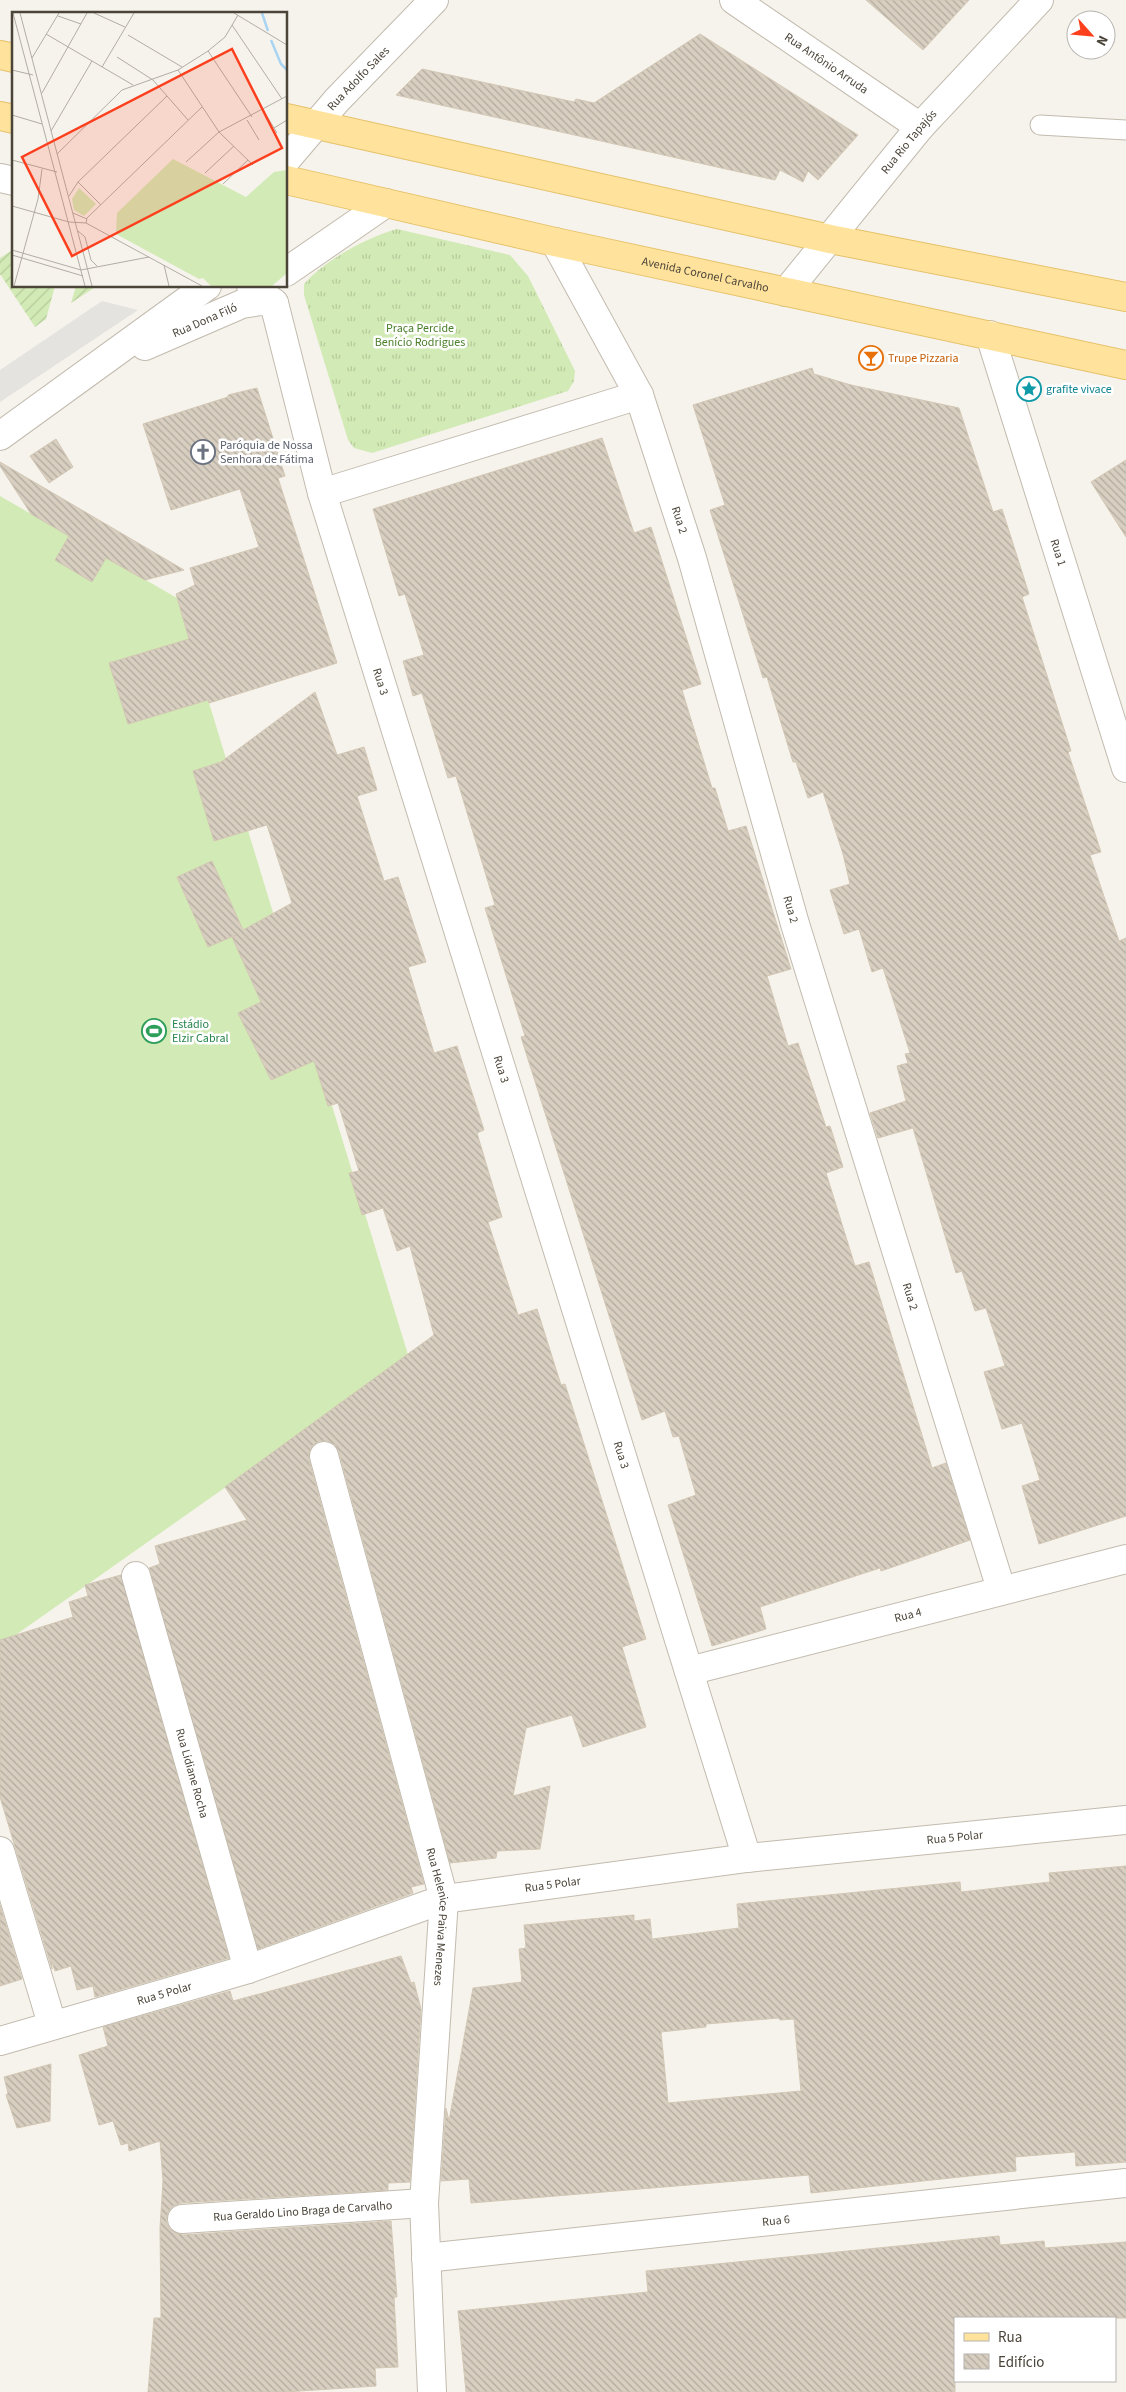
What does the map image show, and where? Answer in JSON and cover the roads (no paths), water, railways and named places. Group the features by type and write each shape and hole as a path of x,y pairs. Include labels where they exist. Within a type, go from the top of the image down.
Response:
{"main road":[{"path":"288,118 830,239 1126,297"},
{"name":"Avenida Coronel Carvalho","path":"288,180 555,242 1126,365"}],"street":[{"name":"Rua Adolfo Sales","path":"288,158 316,125 434,0"},
{"name":"Rua Antônio Arruda","path":"734,0 920,126"},
{"name":"Rua Rio Tapajós","path":"786,292 920,126 1040,0"},
{"path":"288,271 386,203"},
{"name":"Rua 2","path":"555,242 639,395 692,558 795,924 1001,1589"},
{"name":"Rua Dona Filó","path":"0,436 204,288"},
{"path":"257,288 276,295"},
{"name":"Rua Dona Filó","path":"119,351 142,347 242,304 261,301 276,295"},
{"name":"Rua 3","path":"276,295 322,493 747,1858"},
{"name":"Rua 1","path":"990,335 1126,768"},
{"path":"322,493 639,395"},
{"name":"Rua Helenice Paiva Menezes","path":"324,1456 444,1899 424,2203 432,2392"},
{"name":"Rua 4","path":"689,1670 1001,1589 1126,1559"},
{"name":"Rua Lidiane Rocha","path":"136,1576 248,1970"},
{"name":"Rua 5 Polar","path":"0,2041 52,2024 248,1970 444,1899 747,1858 1126,1820"},
{"path":"0,1850 52,2024"},
{"name":"Rua 6","path":"426,2258 1126,2183"},
{"name":"Rua Geraldo Lino Braga de Carvalho","path":"182,2219 424,2203"}],"lane":[{"path":"1040,125 1126,130"}],"place":[{"name":"Trupe Pizzaria","path":"871,358"},
{"name":"grafite vivace","path":"1029,389"},
{"name":"Paróquia de Nossa Senhora de Fátima","path":"203,452"},
{"name":"Estádio Elzir Cabral","path":"154,1031"}],"park label":[{"name":"Praça Percide Benício Rodrigues","path":"420,335"}]}
